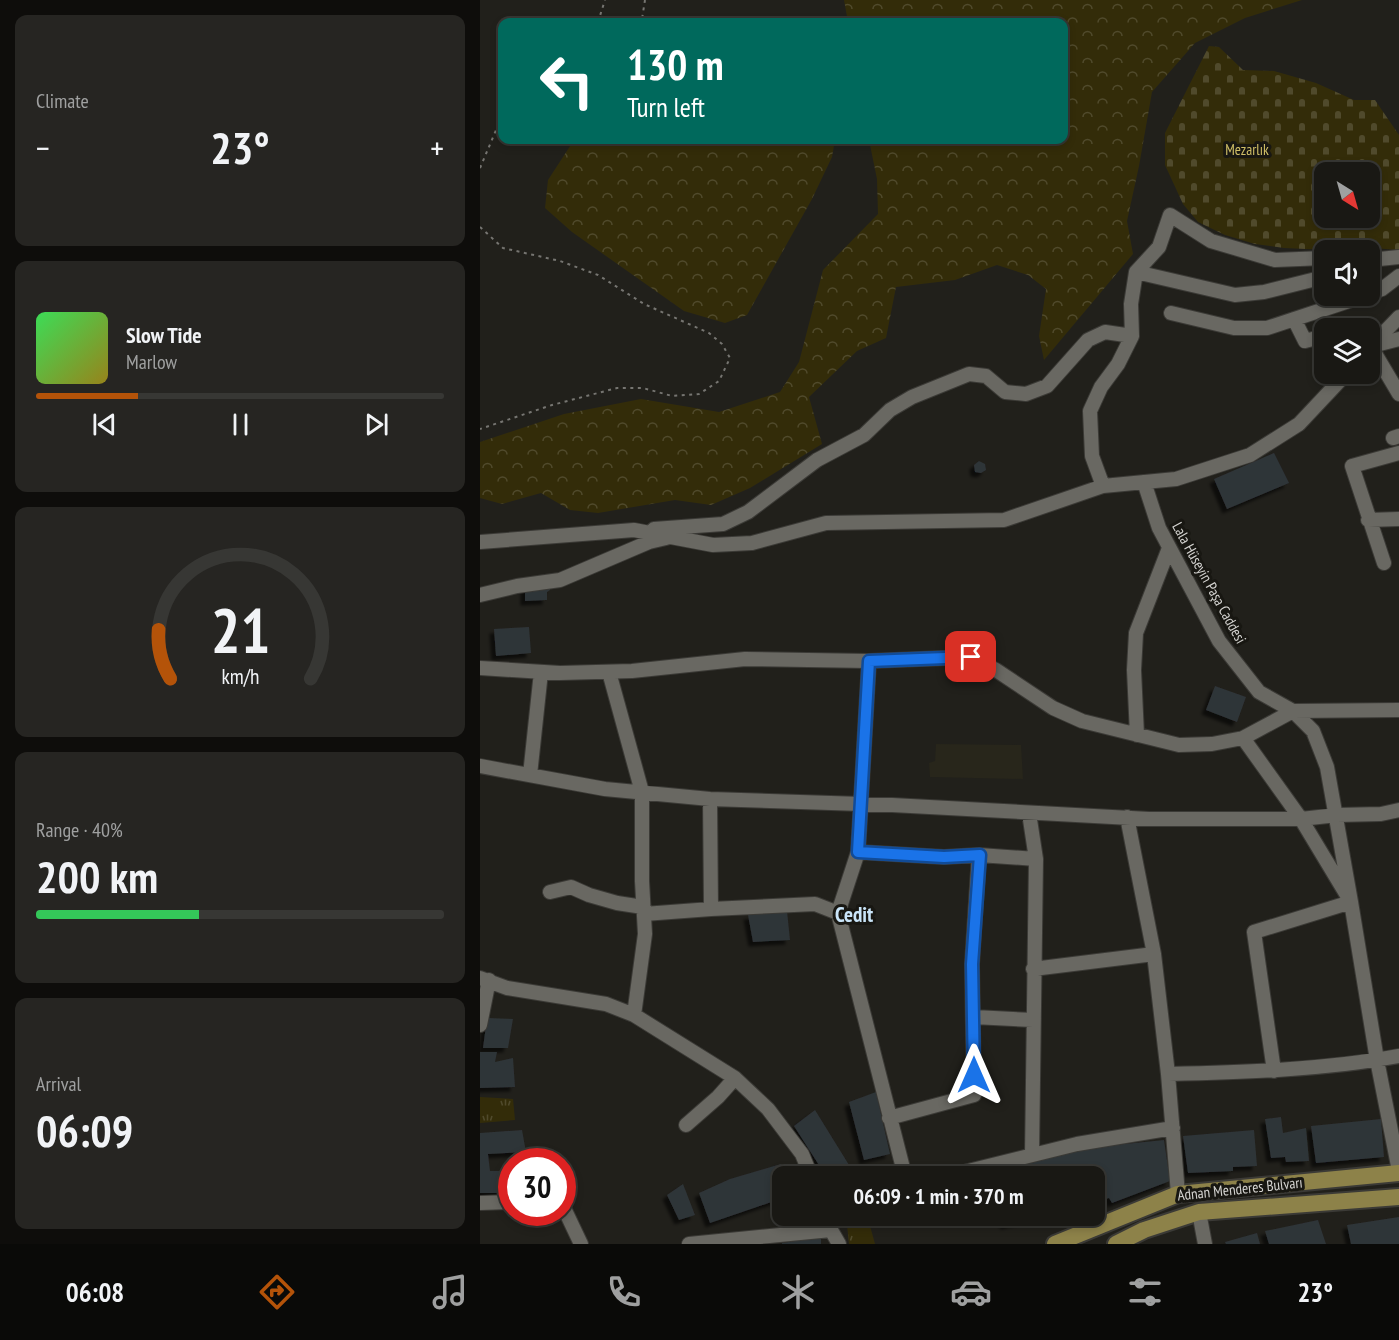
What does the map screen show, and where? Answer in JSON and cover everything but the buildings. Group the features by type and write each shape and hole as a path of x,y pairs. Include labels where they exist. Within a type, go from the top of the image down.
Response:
{"main road":[{"name":"Adnan Menderes Bulvarı","path":"1055,1244 1178,1194 1399,1172"},
{"name":"Adnan Menderes Bulvarı","path":"1116,1244 1145,1237 1199,1212 1399,1197"}],"street":[{"path":"1103,486 1092,456 1090,411 1101,387 1118,364 1132,336 1131,304 1136,272 1159,247 1170,215 1211,241 1264,257 1275,260 1314,258"},
{"path":"1380,260 1399,257"},
{"path":"1136,272 1235,295 1263,292 1314,279"},
{"path":"1380,290 1399,276"},
{"path":"1171,313 1234,328 1267,328 1335,306"},
{"path":"1380,336 1399,317"},
{"path":"1294,320 1305,341 1314,339"},
{"path":"480,542 723,524 747,512 817,460 864,435 890,410 912,397 969,374 986,376 1005,392 1026,394 1047,386 1088,340 1105,332 1132,336"},
{"path":"1380,344 1399,339"},
{"path":"1380,363 1399,394"},
{"path":"634,530 712,545 752,543 826,524 1004,520 1103,486 1176,479 1250,455 1299,424 1337,384"},
{"path":"1384,563 1352,466 1399,453"},
{"name":"Lala Hüseyin Paşa Caddesi","path":"1144,482 1159,528 1219,641 1259,692 1293,711 1399,710"},
{"path":"1368,520 1399,519"},
{"path":"480,595 517,586 560,580 649,542 670,537"},
{"path":"1137,735 1134,670 1136,633 1169,548"},
{"path":"480,668 541,672 609,672 745,659 869,661 971,657 996,670 1053,708 1082,721 1179,745 1212,744 1243,738 1293,711 1313,730 1327,767 1377,1060 1399,1172"},
{"path":"869,661 858,852 838,913 902,1166"},
{"path":"530,775 541,672"},
{"path":"609,672 642,792 645,934 634,1015"},
{"path":"1243,738 1301,819 1351,902"},
{"path":"480,766 605,789 710,799 1127,817 1301,819 1336,815 1381,814 1399,810"},
{"path":"710,799 711,909"},
{"path":"1029,813 1036,858 1032,1155"},
{"path":"1127,817 1154,954 1168,1074 1178,1194"},
{"path":"858,852 944,857 980,855 1036,858"},
{"path":"890,1118 974,1095 972,964 980,855"},
{"path":"550,892 571,887 589,895 644,911 815,904 838,913"},
{"path":"1274,1071 1254,932 1351,902"},
{"path":"1033,969 1154,954"},
{"path":"480,1025 485,979 507,988 606,1004 634,1015 735,1078 768,1109 802,1154 807,1166"},
{"path":"974,1017 1033,1020"},
{"path":"1168,1074 1274,1071 1399,1056"},
{"path":"686,1125 735,1078"},
{"path":"988,1166 1077,1144 1173,1128"},
{"path":"480,1203 498,1202"},
{"path":"1199,1212 1205,1244"},
{"path":"572,1226 581,1244"},
{"path":"830,1226 839,1244"},
{"path":"698,1243 831,1230"}],"path":[{"path":"599,18 604,0"},
{"path":"642,18 645,0"},
{"path":"480,168 498,125"},
{"path":"480,226 503,248 560,261 598,275 644,304 709,333 722,344 730,358 719,381 699,394 672,396 643,388 617,388 552,405 480,429"}],"shaded area":[{"path":"936,744 1021,745 1023,779 930,777 929,763 935,761"}],"green space":[{"path":"844,0 1302,0 1245,18 1195,43 1152,92 1127,221 1133,254 1044,360 1039,336 1046,289 1028,275 997,265 955,280 896,287 886,338 857,351 809,397 822,444 750,488 711,505 675,500 598,513 570,510 541,493 502,504 480,498 480,442 564,414 641,399 719,412 780,392 799,362 823,270 878,214 877,179 870,144 1068,144 1068,18 847,18"},
{"name":"Mezarlık","path":"1209,46 1219,47 1243,70 1274,71 1316,83 1354,100 1375,100 1399,135 1399,250 1380,249 1380,240 1314,240 1314,249 1255,244 1225,235 1198,222 1183,204 1165,165 1165,133"},
{"path":"571,144 834,144 832,157 812,199 747,315 725,323 684,311 572,232 545,208 548,180"},
{"path":"480,1097 513,1099 515,1120 480,1123"},
{"path":"847,1226 870,1226 875,1244 849,1244"}],"district":[{"name":"Cedit","path":"854,915"}],"route":[{"path":"971,657 869,661 858,852 944,857 980,855 972,964 974,1075"}]}
